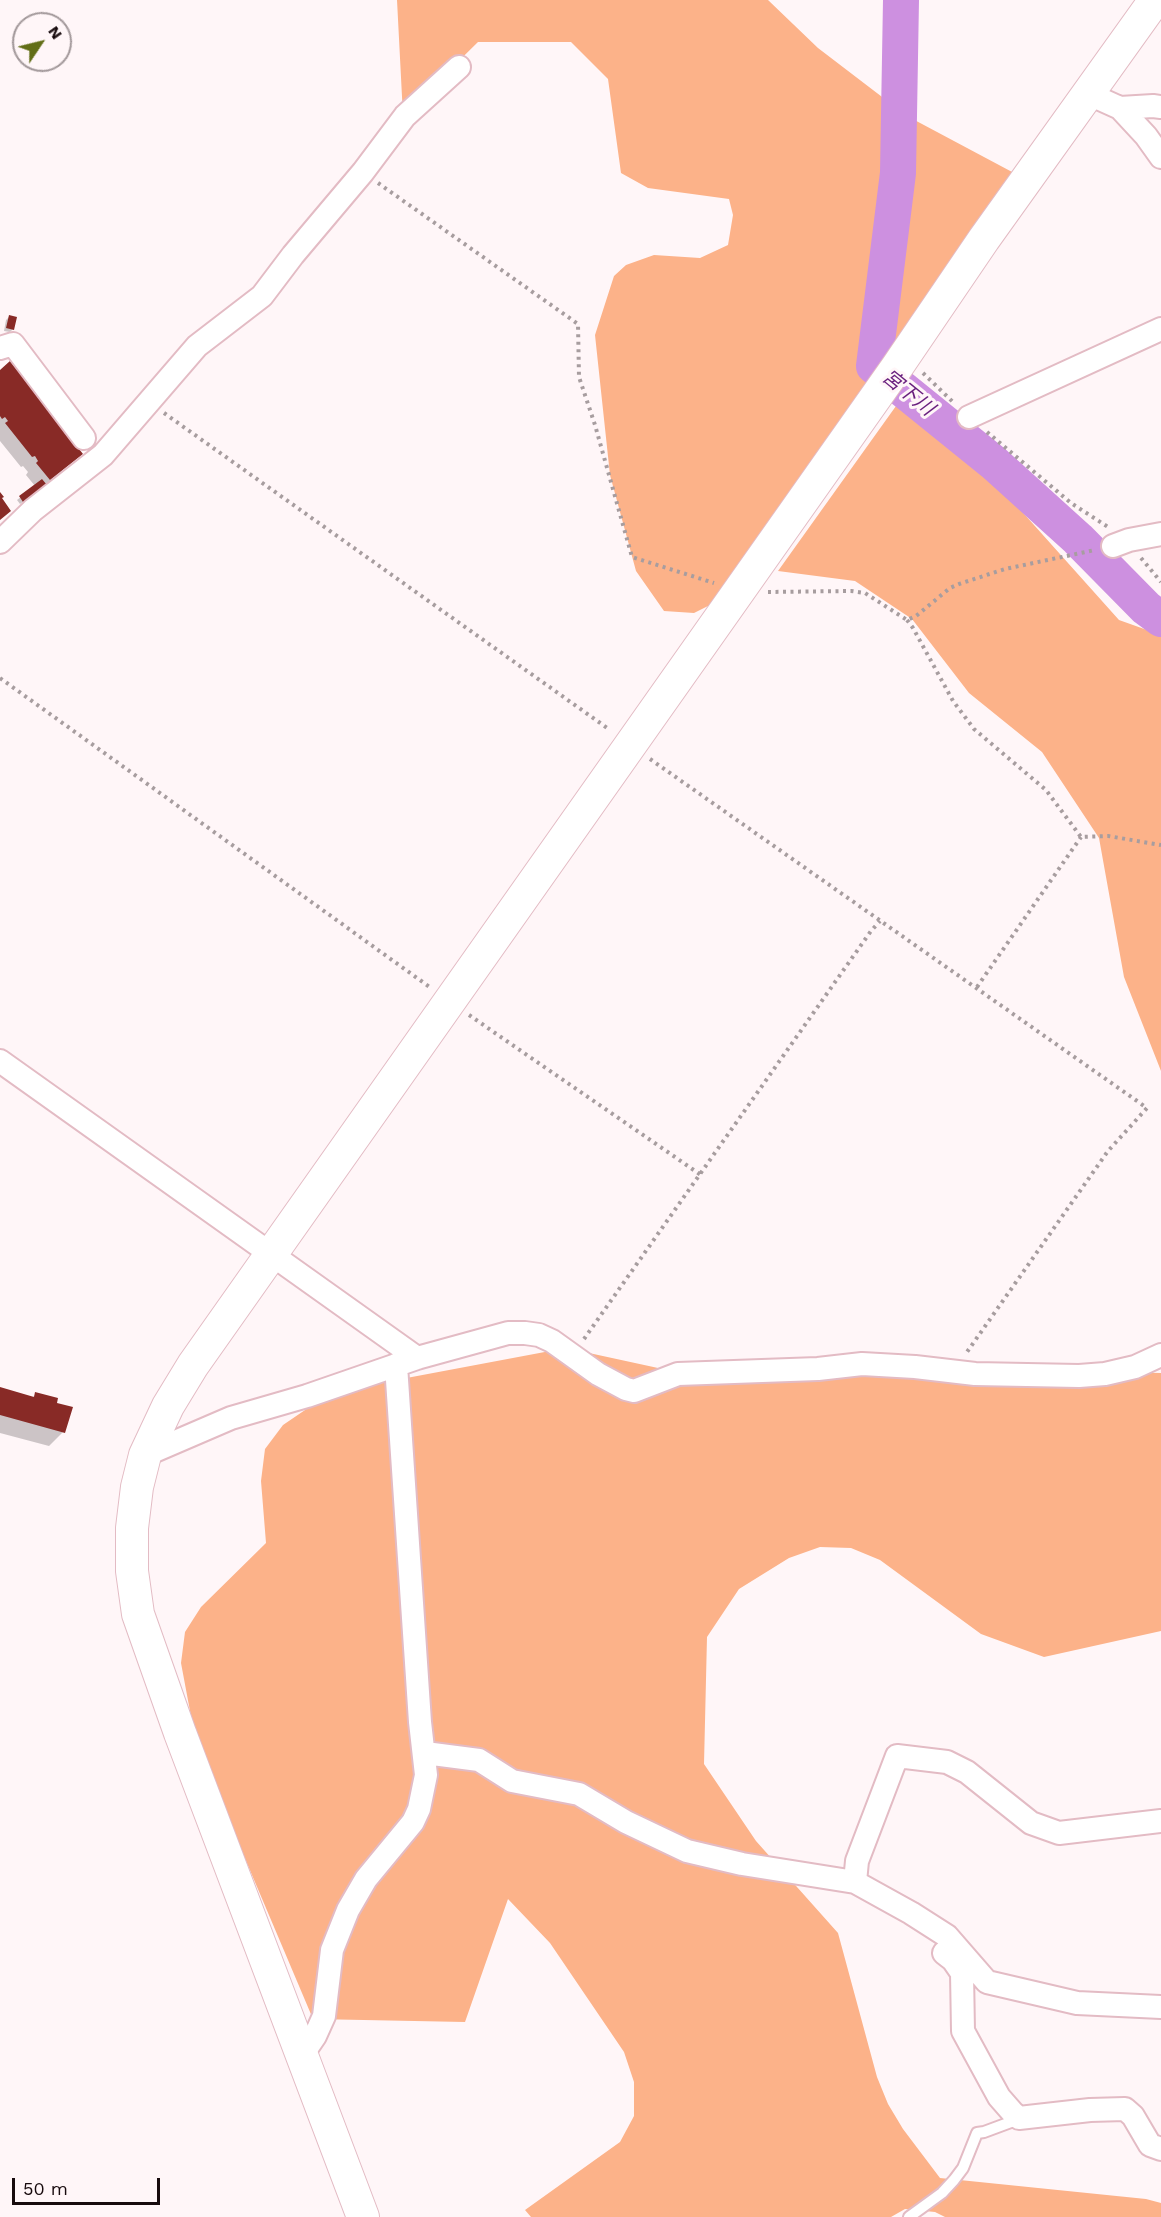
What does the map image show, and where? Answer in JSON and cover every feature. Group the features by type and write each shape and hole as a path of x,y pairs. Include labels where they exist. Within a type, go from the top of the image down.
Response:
{"street":[{"path":"363,2217 180,1733 138,1614 132,1571 132,1528 137,1487 145,1455 168,1406 183,1382 901,362 984,239 1155,0"},
{"path":"0,542 33,510 103,454 197,346 262,296 411,110 459,67"},
{"path":"1089,94 1120,108 1146,136 1161,157"},
{"path":"1120,108 1161,107"},
{"path":"969,417 1161,329"},
{"path":"0,348 13,344 84,438"},
{"path":"1121,543 1161,534"},
{"path":"0,1061 417,1358"},
{"path":"145,1455 231,1418 307,1396 417,1358 508,1333 538,1335 552,1341 598,1374 634,1391 678,1374 818,1370 862,1364 952,1372 1079,1376 1105,1374 1161,1356"},
{"path":"303,2055 324,2016 332,1950 348,1910 366,1879 406,1831 419,1809 426,1775 420,1722 396,1365"},
{"path":"425,1753 479,1760 512,1781 579,1794 626,1822 687,1851 742,1864 855,1882 947,1936 987,1982 1077,2003 1161,2007"},
{"path":"855,1882 857,1861 897,1756 947,1762 967,1772 1031,1823 1059,1833 1161,1821"},
{"path":"911,1913 911,1927 953,1960 962,1973 963,2031 999,2097 1019,2118 1120,2107 1129,2111 1150,2145 1161,2149"}],"lane":[{"path":"909,2217 942,2193 954,2180 963,2168 977,2133 1019,2118"}],"path":[{"path":"363,172 579,324 579,377 632,557 738,592 851,591 865,593 907,621 953,701 974,729 1046,790 1081,837"},
{"path":"901,362 1071,503 1139,555 1161,582"},
{"path":"147,401 630,745 1147,1108 1108,1151 952,1372"},
{"path":"907,621 950,588 959,584 1005,569 1079,553"},
{"path":"0,678 451,1002 701,1175"},
{"path":"1081,837 1108,836 1161,845"},
{"path":"976,987 1081,837"},
{"path":"569,1354 588,1335 880,921"}],"shaded area":[{"path":"397,0 768,0 818,48 907,116 1014,173 720,600 694,613 664,611 636,571 610,475 595,335 614,276 626,265 654,255 700,258 728,245 733,215 729,199 648,188 621,173 608,79 571,42 478,42 403,116"},
{"path":"896,406 1000,487 1119,620 1161,635 1161,1071 1124,977 1099,838 1042,752 969,693 912,619 855,581 778,571"},
{"path":"566,1348 681,1373 741,1365 1161,1373 1161,1631 1044,1657 981,1634 880,1560 851,1548 820,1547 789,1558 739,1589 707,1637 704,1764 756,1841 838,1933 877,2077 888,2104 903,2129 940,2178 1146,2199 1161,2203 1161,2217 945,2217 935,2212 905,2209 891,2217 531,2217 525,2210 620,2142 634,2116 634,2082 624,2052 550,1943 508,1899 465,2022 313,2019 202,1757 193,1727 181,1663 185,1632 201,1607 266,1543 261,1481 265,1449 283,1425 308,1408 364,1386"}],"building":[{"path":"9,315 17,317 14,330 6,328"},
{"path":"10,361 42,398 40,399 83,454 50,480 36,463 38,461 35,456 32,457 5,423 8,421 5,417 2,419 0,416 0,370"},
{"path":"42,479 47,485 23,502 19,496"},
{"path":"0,492 11,511 0,520"},
{"path":"0,1387 34,1397 35,1392 58,1398 57,1403 73,1407 65,1433 0,1415"}],"waterway":[{"name":"宮下川","path":"901,0 898,173 874,366 994,463 1078,539 1146,608 1161,619"}]}
